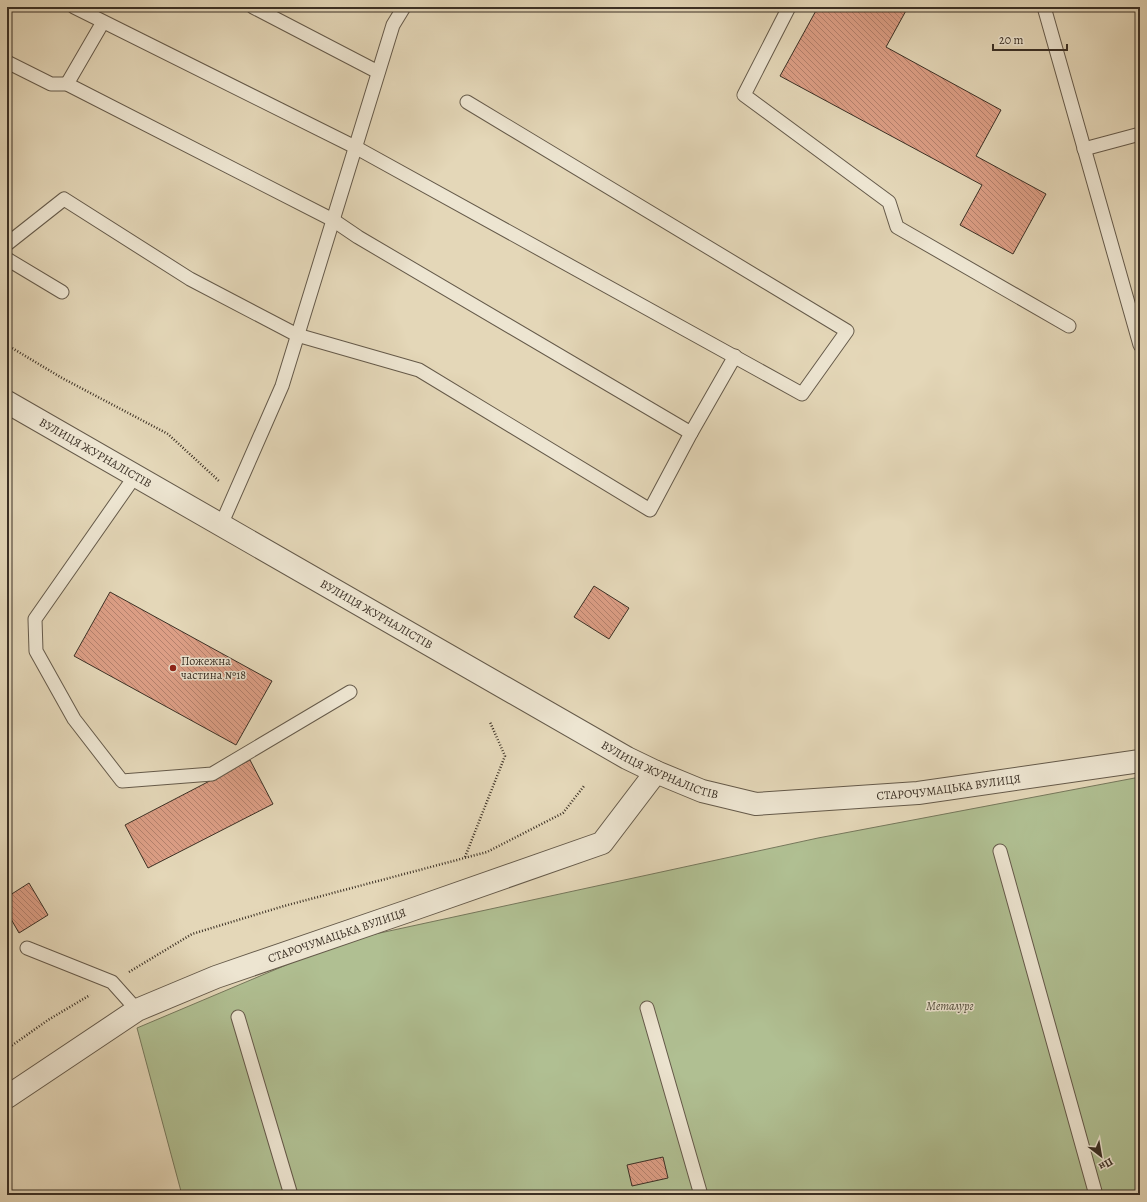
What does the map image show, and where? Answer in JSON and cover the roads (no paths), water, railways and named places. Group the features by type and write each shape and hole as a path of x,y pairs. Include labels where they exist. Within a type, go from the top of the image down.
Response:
{"street":[{"name":"ВУЛИЦЯ ЖУРНАЛІСТІВ","path":"7,402 626,758 702,791 756,804"},
{"name":"СТАРОЧУМАЦЬКА ВУЛИЦЯ","path":"756,804 918,793 1140,761"},
{"name":"СТАРОЧУМАЦЬКА ВУЛИЦЯ","path":"7,1097 137,1010 216,977 602,843 656,772"}],"lane":[{"path":"74,7 355,147 802,394 847,331 467,102"},
{"path":"253,7 378,72"},
{"path":"221,525 282,386 378,72 393,26 404,7"},
{"path":"789,7 744,95 889,202 897,227 1069,326"},
{"path":"1044,7 1140,345"},
{"path":"67,84 103,22"},
{"path":"7,62 51,84 67,84 333,220 358,237 691,433"},
{"path":"1084,149 1140,134"},
{"path":"7,244 64,199 190,279 297,336 419,370 650,510 691,433 735,356"},
{"path":"7,259 62,292"},
{"path":"135,476 35,619 36,651 74,719 122,781 212,774 350,692"},
{"path":"1000,851 1096,1195"},
{"path":"27,948 112,982 137,1010"},
{"path":"648,1008 701,1195"},
{"path":"238,1017 291,1195"}],"place":[{"name":"Пожежна частина №18","path":"173,668"}],"park label":[{"name":"Металург","path":"950,1006"}]}
